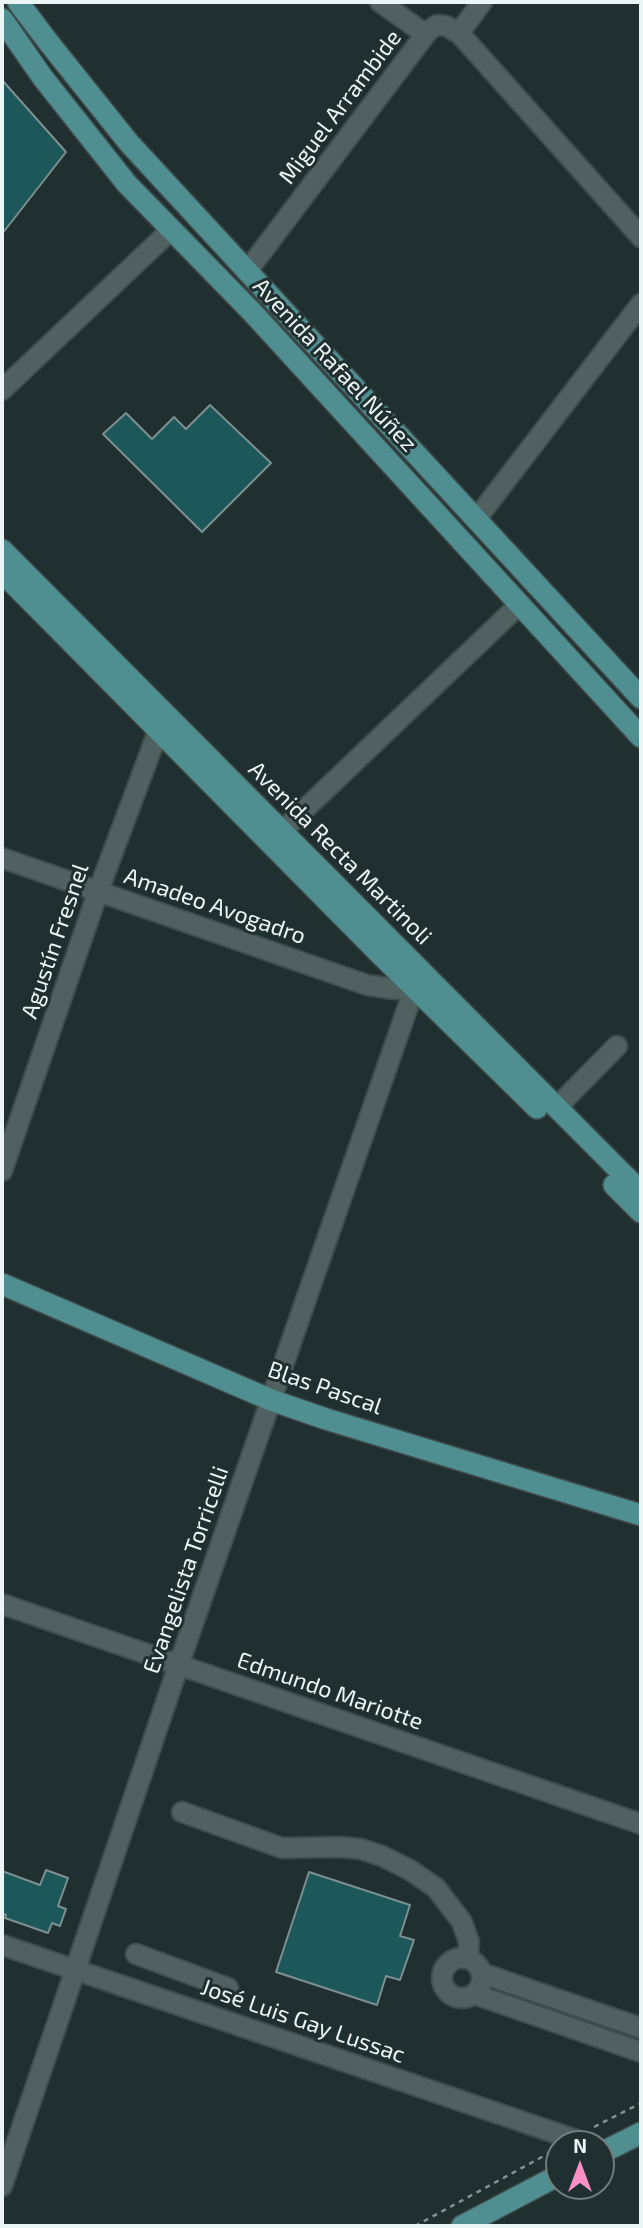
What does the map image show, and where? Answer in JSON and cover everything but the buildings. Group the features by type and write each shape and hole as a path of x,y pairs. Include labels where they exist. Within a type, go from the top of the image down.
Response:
{"main road":[{"path":"6,26 17,2"},
{"name":"Avenida Rafael Núñez","path":"17,2 129,143 641,698"},
{"name":"Avenida Rafael Núñez","path":"6,26 99,151 171,230 252,312 641,737"},
{"name":"Avenida Recta Martinoli","path":"2,550 282,831 418,979 641,1212"},
{"name":"Avenida Recta Martinoli","path":"2,572 159,729 418,979"},
{"path":"418,979 421,985 427,987 485,1045 503,1053 641,1192"},
{"name":"Blas Pascal","path":"2,1284 271,1399 326,1419 641,1515"},
{"path":"615,2140 641,2133"},
{"path":"467,2225 545,2183"}],"street":[{"path":"380,2 425,34"},
{"path":"482,2 458,33 641,237"},
{"name":"Miguel Arrambide","path":"248,270 425,34 437,25 446,26 458,33"},
{"path":"2,390 171,230"},
{"path":"477,518 641,304"},
{"path":"282,831 520,604"},
{"name":"Agustín Fresnel","path":"2,1171 98,892 159,729"},
{"name":"Amadeo Avogadro","path":"2,858 367,985 394,989 418,979"},
{"name":"Evangelista Torricelli","path":"2,2186 179,1664 418,979"},
{"path":"556,1108 617,1046"},
{"name":"Edmundo Mariotte","path":"2,1604 641,1824"},
{"path":"182,1812 282,1848 362,1849 410,1870 436,1888 462,1922 469,1942 475,1966 481,1985 474,1994 464,1998 453,1996 447,1992 442,1982 443,1971 447,1964 457,1959 475,1966 641,2028"},
{"name":"José Luis Gay Lussac","path":"2,1945 545,2132"},
{"path":"136,1954 228,1988"},
{"path":"474,1994 641,2052"}],"path":[{"path":"608,2130 641,2103"},
{"path":"415,2226 523,2169 545,2162"}]}
